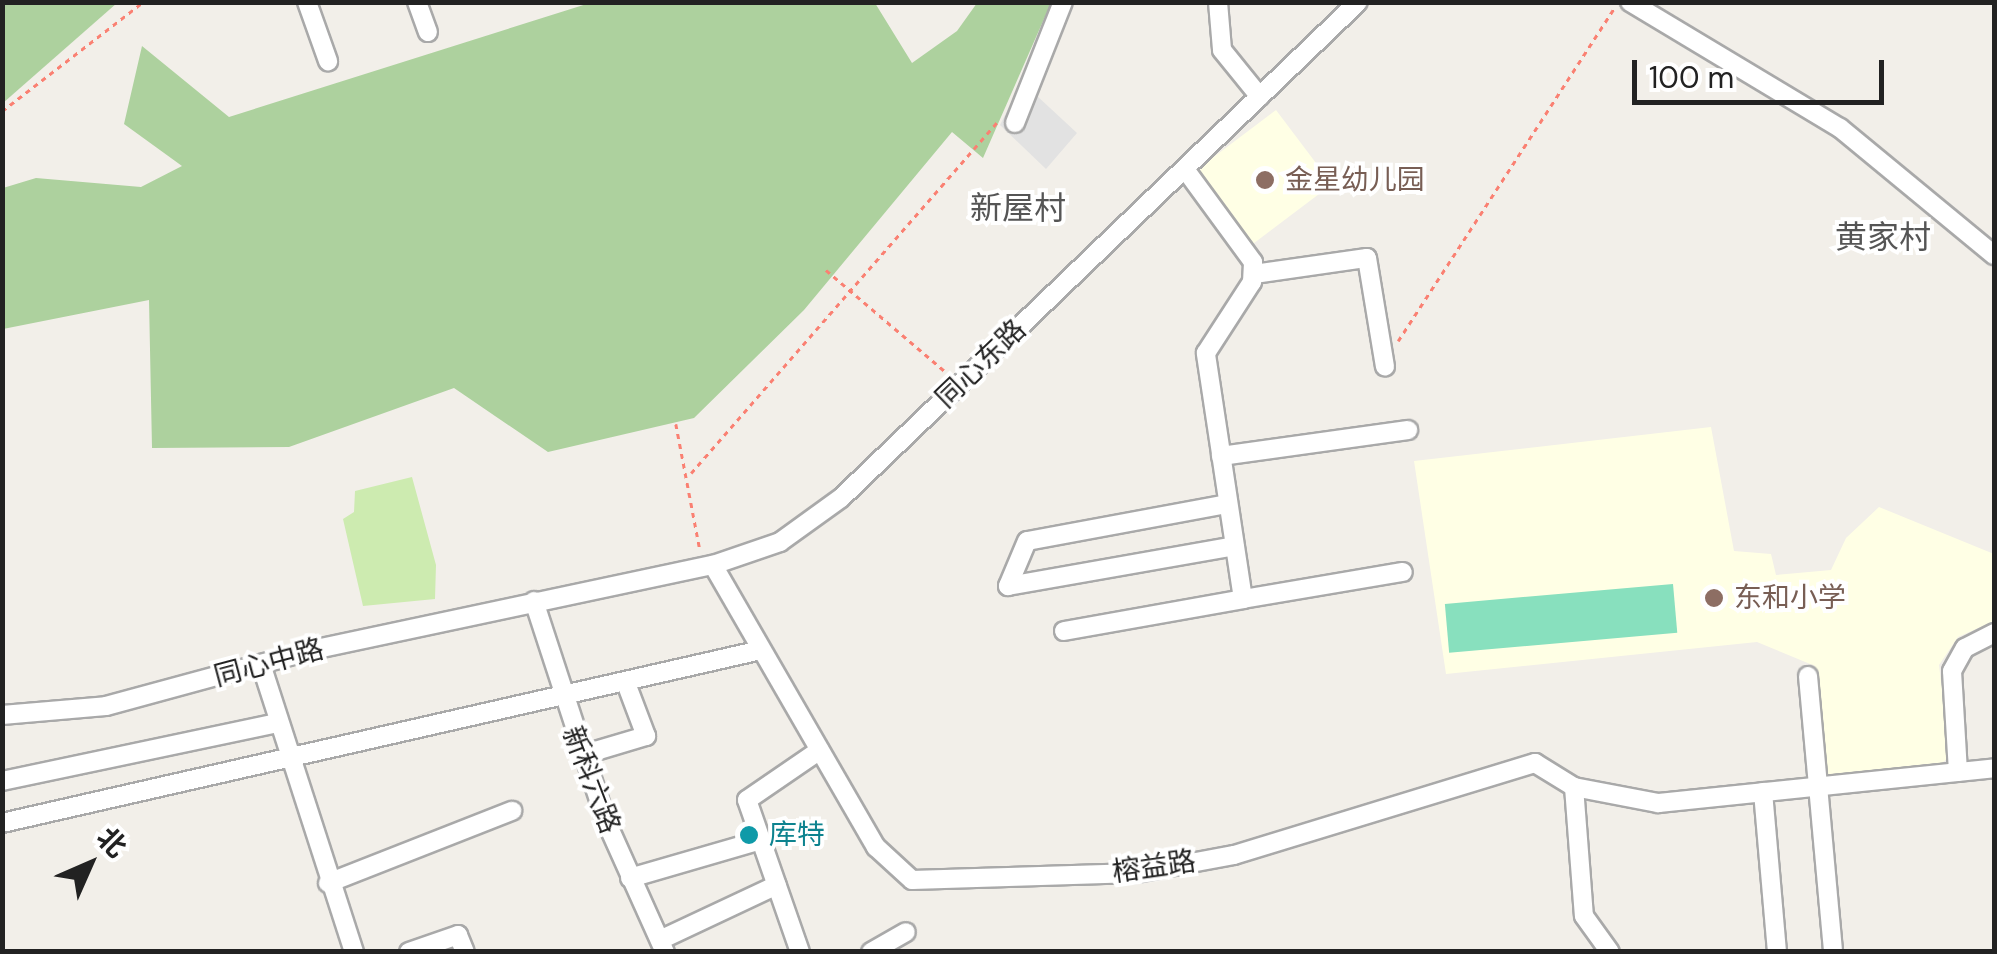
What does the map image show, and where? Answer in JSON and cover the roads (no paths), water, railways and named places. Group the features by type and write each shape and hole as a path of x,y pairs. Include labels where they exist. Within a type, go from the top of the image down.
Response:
{"street":[{"path":"307,2 328,61"},
{"path":"417,2 428,32"},
{"path":"1015,122 1063,2"},
{"path":"1218,2 1222,50 1260,97"},
{"name":"同心东路","path":"534,601 707,567 813,522 1358,2"},
{"path":"1630,2 1840,128 1994,255"},
{"path":"1185,168 1250,252 1254,274 1206,353 1243,599"},
{"path":"1254,274 1367,258 1385,365"},
{"path":"1221,456 1408,430"},
{"path":"1227,504 1027,542 1008,586 1234,546"},
{"name":"榕益路","path":"707,567 761,650 876,847 925,884 1136,873 1234,855 1518,764 1550,766 1574,787 1636,803 1994,768"},
{"path":"1064,630 1403,572"},
{"name":"同心中路","path":"2,715 106,706 261,664 534,601"},
{"name":"新科六路","path":"534,601 582,755 630,878 663,946"},
{"path":"1958,772 1952,671 1965,648 1994,633"},
{"path":"2,823 290,762 761,650"},
{"path":"261,664 328,883 354,952"},
{"path":"1808,676 1833,952"},
{"path":"582,755 646,736 626,683"},
{"path":"2,781 278,723"},
{"path":"800,952 748,800 820,750"},
{"path":"1574,787 1584,916 1610,952"},
{"path":"1763,792 1777,952"},
{"path":"328,883 512,811"},
{"path":"630,878 761,840"},
{"path":"663,946 777,886"},
{"path":"871,952 906,932"},
{"path":"409,952 458,935 466,952"}],"place":[{"name":"金星幼儿园","path":"1265,180"},
{"name":"东和小学","path":"1714,598"},
{"name":"库特","path":"749,835"}],"district":[{"name":"新屋村","path":"1018,208"},
{"name":"黄家村","path":"1883,237"}]}
